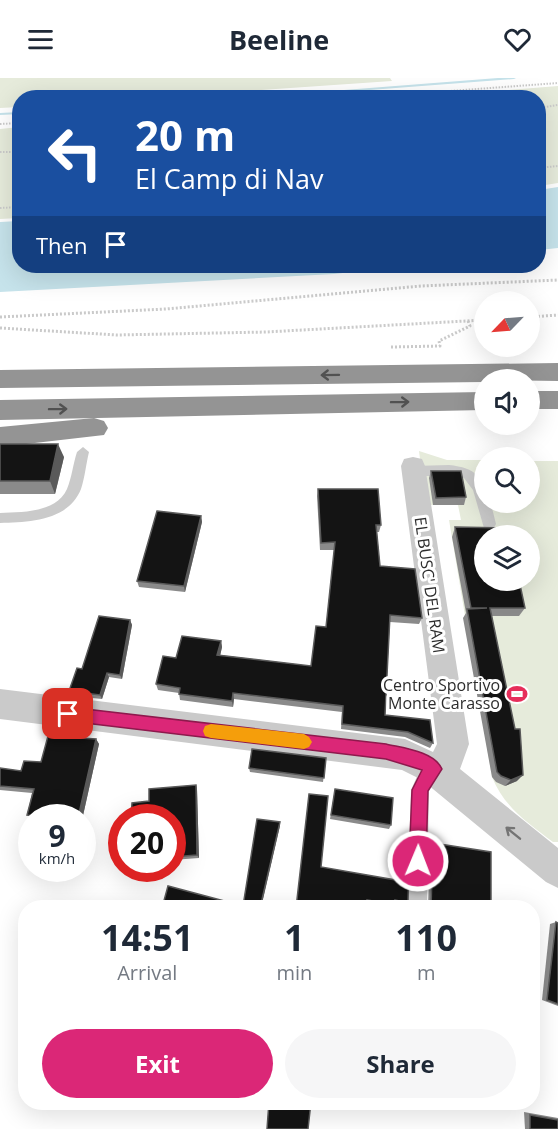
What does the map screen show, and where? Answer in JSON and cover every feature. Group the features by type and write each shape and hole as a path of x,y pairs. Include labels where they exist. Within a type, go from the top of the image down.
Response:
{"highway":[{"path":"0,356 250,376"},
{"path":"0,379 558,372"},
{"path":"540,400 558,400"},
{"path":"0,410 474,401"},
{"path":"0,437 358,403"}],"street":[{"name":"EL BUSC' DEL RAM","path":"413,469 453,744 449,757 436,771"},
{"path":"0,704 405,755 436,771 558,870"}],"lane":[{"path":"0,518 31,517 58,507 71,494 83,452"},
{"path":"413,469 459,471 473,477 480,487 489,524"},
{"path":"417,900 420,790 425,778 436,771"}],"path":[{"path":"459,90 558,83"},
{"path":"0,317 166,309 421,286 558,280"},
{"path":"540,316 558,315"},
{"path":"391,347 440,346 439,341 470,326 468,321"},
{"path":"0,328 117,335 266,332 474,321"}],"green space":[{"path":"0,78 390,78 392,81 261,90 12,90 12,107 0,108"},
{"path":"558,86 558,183 546,185 546,90 509,90"},
{"path":"12,128 12,218 0,219 0,129"},
{"name":"Centro Sportivo Monte Carasso","path":"419,451 447,460 474,460 474,513 540,513 540,461 558,461 558,842 553,842 518,814 503,797 492,777 449,520 461,520 458,505 426,505"}],"water":[{"path":"558,187 558,248 546,249 546,189"},
{"path":"12,221 12,273 343,273 0,292 0,222"}],"building":[{"path":"0,444 58,444 50,481 0,481"},
{"path":"431,471 461,471 466,497 436,498"},
{"path":"318,489 378,489 381,525 376,525 380,566 415,569 422,618 390,615 385,715 430,720 433,743 408,732 342,724 343,706 233,693 232,701 179,694 180,688 156,684 163,656 176,658 182,636 221,641 217,655 311,666 316,626 326,627 335,542 321,543"},
{"path":"157,511 201,516 184,586 137,581"},
{"path":"455,527 474,527 474,591 521,591 525,608 490,608 515,729 520,729 523,775 511,780 497,772 467,609 487,608 471,608"},
{"path":"99,616 130,620 120,675 107,673 100,695 69,691 77,668 82,669"},
{"path":"48,736 96,739 81,804 30,804 34,789 0,786 0,768 21,771 24,761 41,762"},
{"path":"252,749 326,758 324,778 249,768"},
{"path":"196,785 197,855 186,856 186,804 132,804 149,801 149,789"},
{"path":"335,789 393,798 391,825 331,815"},
{"path":"309,794 328,796 321,867 396,880 398,856 409,858 408,900 297,900"},
{"path":"257,819 280,822 262,900 244,900"},
{"path":"433,843 491,852 491,900 431,900"},
{"path":"168,886 220,900 164,900"},
{"path":"556,922 558,923 558,1004 547,1000"},
{"path":"268,1110 310,1110 308,1129 267,1129"},
{"path":"530,1115 558,1120 558,1129 530,1129"}],"waterway":[{"path":"351,90 514,78"},
{"path":"0,114 12,113"}],"slow traffic":[{"path":"211,731 304,742"}],"place":[{"name":"Centro Sportivo Monte Carasso","path":"517,694"}],"route":[{"path":"68,714 386,752 418,760 434,769 425,778 420,790 418,861"}]}
